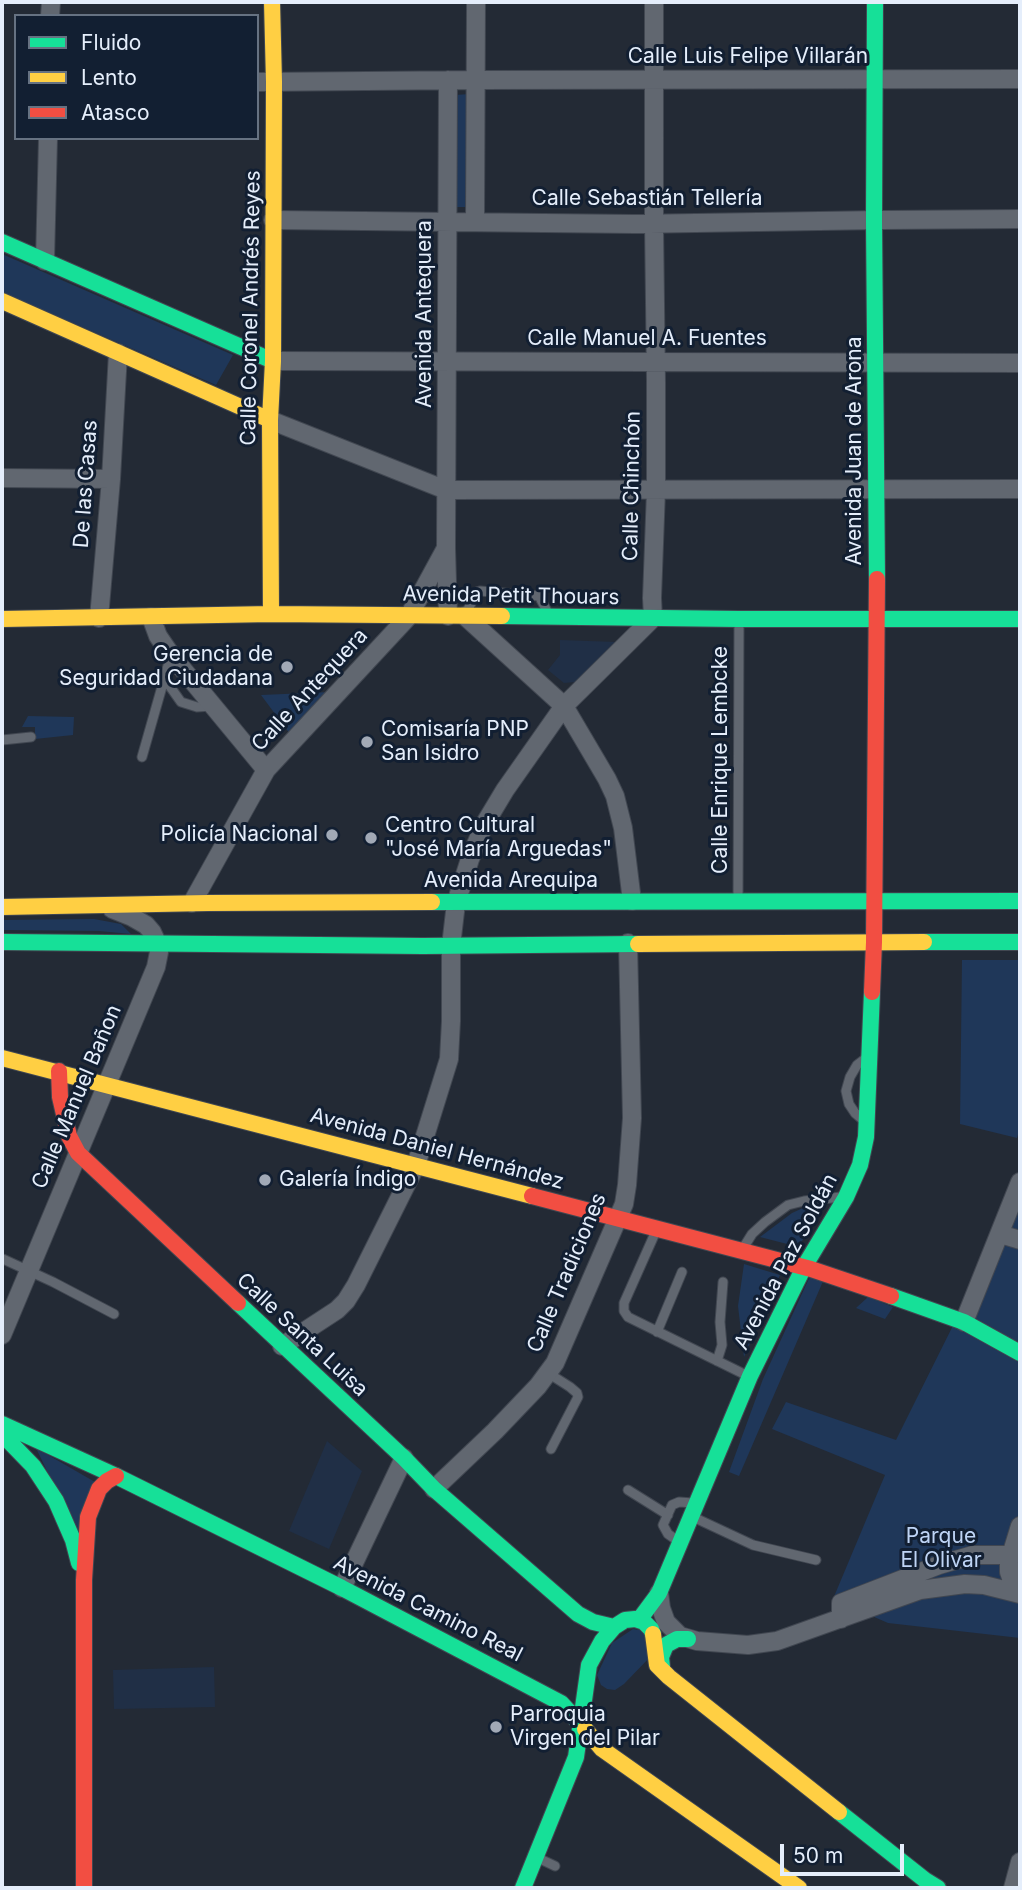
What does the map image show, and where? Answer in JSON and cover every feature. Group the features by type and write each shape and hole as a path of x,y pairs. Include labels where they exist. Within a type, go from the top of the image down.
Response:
{"street":[{"name":"Calle Coronel Andrés Reyes","path":"271,614 273,220 265,82 272,2"},
{"path":"475,222 476,2"},
{"name":"Calle Chinchón","path":"653,618 656,490 654,2"},
{"name":"Avenida Juan de Arona","path":"874,901 877,620 875,2"},
{"name":"Calle Luis Felipe Villarán","path":"265,82 1020,79"},
{"name":"Avenida Antequera","path":"448,80 446,548 456,616"},
{"path":"45,261 48,140"},
{"name":"Calle Sebastián Tellería","path":"273,220 654,223 1020,219"},
{"path":"2,242 273,361"},
{"path":"2,302 270,420 446,490 1020,489"},
{"name":"De las Casas","path":"99,618 118,353"},
{"name":"Calle Manuel A. Fuentes","path":"273,361 1020,363"},
{"path":"2,478 111,479"},
{"name":"Calle Antequera","path":"192,903 266,770 409,616 446,548"},
{"name":"Avenida Petit Thouars","path":"2,619 271,614 550,618 1020,619"},
{"path":"456,616 564,706 615,796 623,828 632,901"},
{"path":"151,617 158,636 171,655 266,770"},
{"path":"282,1346 337,1310 345,1301 416,1165 449,1059 452,1021 451,946 456,903 484,825 564,706 653,618"},
{"name":"Avenida Paz Soldán","path":"639,1620 659,1593 750,1376 804,1267 846,1197 860,1166 867,1123 874,901"},
{"name":"Avenida Arequipa","path":"2,907 192,903 1020,901"},
{"path":"97,905 122,912 142,922 152,932 158,945"},
{"path":"2,942 451,946 1020,942"},
{"name":"Calle Tradiciones","path":"434,1489 495,1431 538,1386 555,1363 624,1204 632,1118 628,943"},
{"name":"Calle Manuel Bañon","path":"2,1335 9,1296 29,1271 154,972 158,945"},
{"path":"2,1058 59,1071"},
{"name":"Avenida Daniel Hernández","path":"59,1071 804,1267 929,1308 964,1322 1020,1353"},
{"name":"Calle Santa Luisa","path":"59,1071 60,1097 69,1136 78,1153 434,1489 578,1614 593,1622 614,1627"},
{"path":"964,1322 1020,1182"},
{"path":"1000,1234 1020,1240"},
{"name":"Avenida Camino Real","path":"2,1424 116,1476 342,1588 561,1703 602,1749 799,1888"},
{"path":"2,1434 33,1466 56,1501 73,1539 84,1580"},
{"path":"342,1588 404,1458"},
{"path":"84,1888 84,1580 88,1517 99,1489 107,1480 116,1476"},
{"path":"1018,1593 1009,1572 1016,1553 1020,1526"},
{"path":"841,1619 841,1603 914,1574 973,1555 1016,1553"},
{"path":"663,1672 661,1657 664,1647 671,1641 688,1639 721,1644 758,1644 777,1641 909,1593 965,1584 984,1585 1018,1593"},
{"path":"659,1593 666,1622 677,1634 688,1639"},
{"path":"523,1888 576,1757 587,1671 598,1647 614,1627 625,1620 639,1620 651,1629 657,1664 663,1672 938,1888"},
{"path":"1013,1888 1020,1862"}],"lane":[{"path":"456,616 480,591 539,596 550,618"},
{"name":"Calle Enrique Lembcke","path":"738,901 739,619"},
{"path":"142,757 171,655"},
{"path":"164,678 181,702 197,707 214,706"},
{"path":"2,740 31,737"},
{"path":"867,1123 849,1104 846,1091 857,1065 870,1055"},
{"path":"741,1251 758,1228 789,1205 823,1198 846,1197"},
{"path":"657,1229 624,1303 624,1311 628,1317 657,1332 750,1376"},
{"path":"3,1259 114,1314"},
{"path":"657,1332 682,1272"},
{"path":"717,1361 722,1345 720,1322 723,1282"},
{"path":"548,1373 570,1387 578,1397 551,1449"},
{"path":"628,1490 668,1515"},
{"path":"680,1543 664,1530 663,1525 671,1505 676,1503 695,1510 754,1545 816,1560"},
{"path":"536,1857 555,1866"}],"shaded area":[{"path":"560,640 617,642 575,682 564,683 548,670 560,655"},
{"path":"327,1441 362,1471 329,1549 289,1531"},
{"path":"214,1667 215,1707 114,1709 113,1670"}],"green space":[{"path":"470,94 471,207 455,207 455,95"},
{"path":"2,254 233,355 216,385 2,292"},
{"path":"330,692 290,734 261,695"},
{"path":"28,716 74,717 73,735 35,739 35,727 22,727"},
{"path":"94,919 121,924 131,934 2,930 2,920"},
{"path":"962,960 1020,960 1020,1128 1017,1138 960,1124"},
{"name":"Parque El Olivar","path":"1020,1191 1020,1638 888,1623 833,1599 885,1475 772,1429 786,1402 896,1440"},
{"path":"819,1204 823,1209 797,1245 760,1237 792,1213"},
{"path":"744,1264 780,1275 744,1357 738,1306"},
{"path":"811,1274 824,1279 739,1476 729,1472 763,1379"},
{"path":"868,1297 893,1307 885,1319 856,1308"},
{"path":"36,1448 95,1482 81,1542"},
{"path":"633,1629 646,1631 652,1655 624,1684 615,1690 607,1689 601,1685 597,1675 612,1643"}],"traffic: fast":[{"path":"875,2 877,579"},
{"path":"2,242 273,361"},
{"path":"502,616 1020,619"},
{"path":"432,902 1020,901"},
{"path":"2,942 423,946 638,944"},
{"path":"924,942 1020,942"},
{"path":"639,1620 659,1593 750,1376 804,1267 846,1197 860,1165 866,1137 872,992"},
{"path":"891,1296 964,1322 1020,1353"},
{"path":"238,1303 434,1489 578,1614 593,1622 614,1627"},
{"path":"2,1424 116,1476 342,1588 561,1703 585,1729"},
{"path":"2,1434 33,1466 56,1501 73,1540 79,1563"},
{"path":"523,1888 576,1757 589,1665 602,1641 614,1627 625,1620 644,1622 653,1634"},
{"path":"662,1667 661,1657 666,1645 677,1639 688,1639"},
{"path":"839,1812 938,1888"}],"traffic: slow":[{"path":"271,614 274,82 272,2"},
{"path":"2,301 270,420"},
{"path":"2,619 271,614 502,616"},
{"path":"2,907 432,902"},
{"path":"638,944 924,942"},
{"path":"2,1058 532,1196"},
{"path":"653,1634 657,1665 669,1677 839,1812"},
{"path":"585,1729 602,1749 799,1888"}],"traffic: jam":[{"path":"872,992 877,579"},
{"path":"59,1071 60,1097 69,1136 78,1153 238,1303"},
{"path":"532,1196 811,1269 891,1296"},
{"path":"84,1888 84,1580 88,1517 99,1489 116,1476"}],"place":[{"name":"Gerencia de Seguridad Ciudadana","path":"287,667"},
{"name":"Comisaría PNP San Isidro","path":"367,742"},
{"name":"Policía Nacional","path":"332,835"},
{"name":"Centro Cultural \"José María Arguedas\"","path":"371,838"},
{"name":"Galería Índigo","path":"265,1180"},
{"name":"Parroquia Virgen del Pilar","path":"496,1727"}]}
